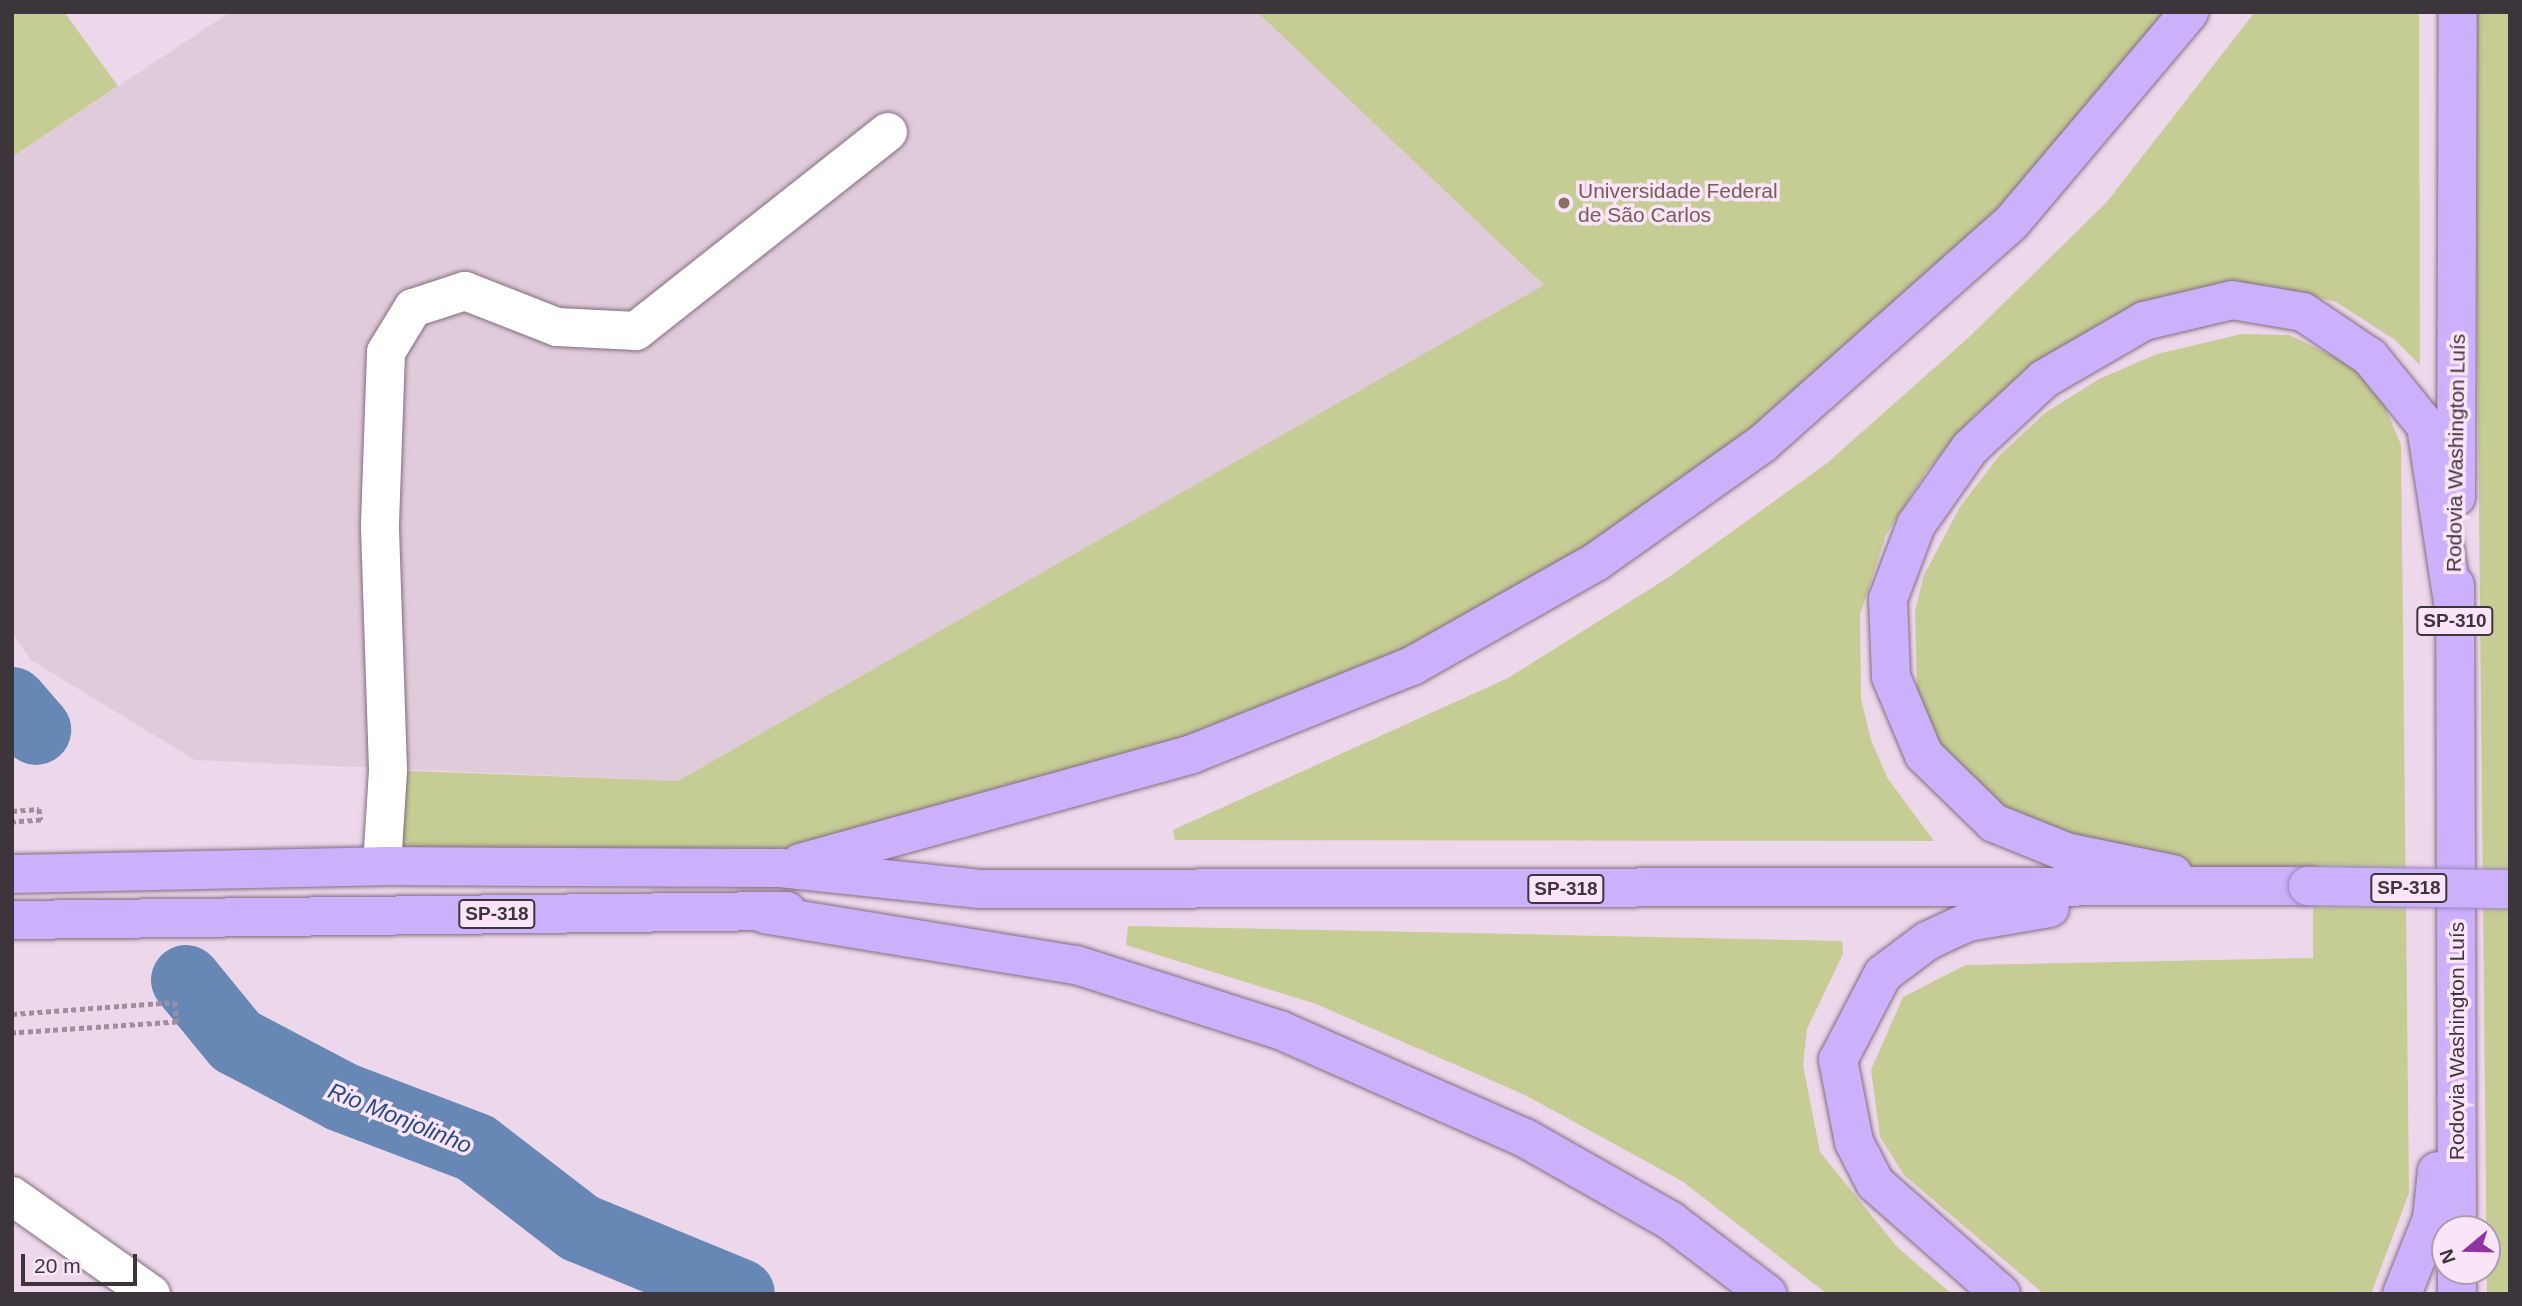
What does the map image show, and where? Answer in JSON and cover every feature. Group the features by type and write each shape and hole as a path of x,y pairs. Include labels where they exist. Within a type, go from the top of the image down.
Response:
{"highway":[{"path":"780,868 1192,754 1412,666 1597,562 1762,444 2011,223 2189,12"},
{"name":"Rodovia Washington Luís","path":"2457,1215 2458,963 2454,610 2458,12"},
{"path":"2240,888 2066,852 1993,822 1924,755 1891,677 1888,598 1916,525 1970,448 2044,379 2144,321 2232,300 2303,312 2370,357 2426,426 2454,610"},
{"name":"SP-318","path":"12,873 382,866 780,868 980,889 2152,890 2308,886 2510,889"},
{"name":"SP-318","path":"12,920 764,914 980,889"},
{"path":"2001,1294 1875,1183 1854,1142 1838,1060 1883,974 1927,942 1968,922 2152,890"},
{"path":"764,914 1076,965 1280,1030 1525,1138 1671,1221 1766,1294"},
{"path":"2402,1294 2432,1219 2458,963"}],"lane":[{"path":"382,866 388,769 380,524 386,352 414,308 465,291 557,327 636,331 888,132"},
{"path":"12,1196 150,1294"}],"path":[{"path":"12,811 40,809 41,820 12,822"},
{"path":"12,1014 175,1002 177,1022 12,1033"}],"shaded area":[{"path":"230,12 1257,12 1545,285 678,781 195,760 31,660 12,632 12,157"}],"green space":[{"path":"12,12 64,12 118,86 12,157"},
{"path":"1257,12 2189,12 2128,92 1762,444 1412,666 780,868 382,866 388,770 678,781 1544,285"},
{"path":"2255,12 2419,12 2420,365 2395,340 2336,302 2269,286 2234,285 2033,368 1975,415 1926,472 1886,535 1860,615 1861,699 1871,740 1888,779 1934,841 1175,840 1173,830 1508,678 1669,577 1826,464 1968,338 2106,203"},
{"path":"2474,12 2510,12 2510,1294 2487,1294 2487,1285 2501,1285 2501,1215 2486,1215"},
{"path":"2242,334 2289,335 2352,365 2383,402 2401,445 2409,1193 2371,1294 2044,1294 1904,1175 1880,1137 1871,1070 1903,997 1966,965 2313,958 2313,872 2134,869 1967,790 1928,725 1917,688 1915,611 1924,575 1960,507 1998,457 2045,413 2099,379 2157,354"},
{"path":"1128,926 1842,941 1843,954 1807,1029 1803,1065 1820,1152 1898,1248 1952,1294 1827,1294 1682,1181 1525,1095 1316,1004 1126,945"}],"waterway":[{"name":"Rio Monjolinho","path":"12,702 36,730"},
{"path":"12,734 36,730"},
{"name":"Rio Monjolinho","path":"186,980 236,1041 342,1097 476,1148 580,1228 740,1294"}],"place":[{"name":"Universidade Federal de São Carlos","path":"1564,203"}]}
